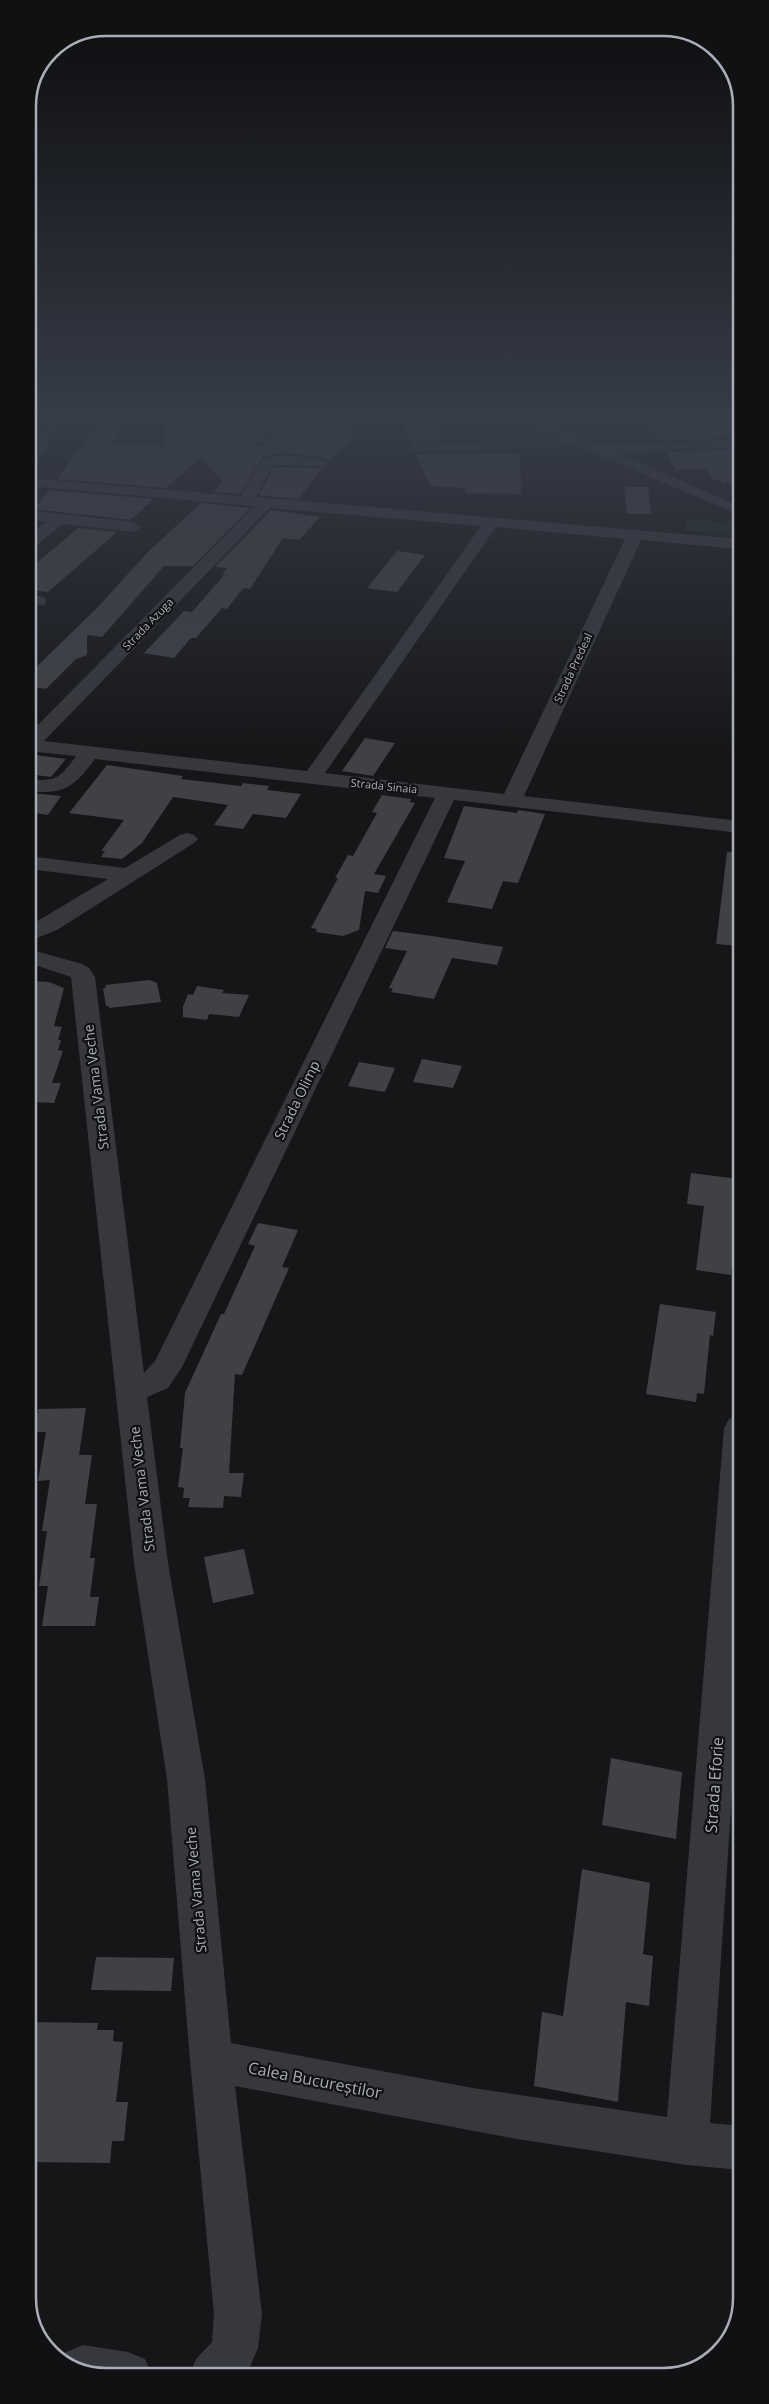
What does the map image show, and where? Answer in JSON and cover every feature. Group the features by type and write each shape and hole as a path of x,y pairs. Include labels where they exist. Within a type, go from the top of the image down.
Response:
{"street":[{"name":"Strada Azuga","path":"36,738 239,530"},
{"path":"312,778 486,530"},
{"path":"582,530 733,543"},
{"name":"Strada Predeal","path":"511,801 635,535"},
{"name":"Strada Sinaia","path":"36,746 733,826"},
{"path":"36,786 53,787 65,783 89,753"},
{"name":"Strada Olimp","path":"131,1391 157,1380 167,1367 447,794"},
{"path":"36,931 187,839"},
{"path":"36,863 129,875"},
{"name":"Strada Vama Veche","path":"36,958 74,969 81,973 83,978 151,1563 186,1779 211,2060"},
{"name":"Strada Eforie","path":"687,2143 733,1522"},
{"path":"211,2060 238,2314 237,2344 224,2368"},
{"name":"Calea Bucureștilor","path":"211,2060 318,2082 478,2111 687,2143 733,2147"}],"shaded area":[{"path":"686,530 733,530 733,534"}],"building":[{"path":"75,530 117,532 48,592 36,591 36,563"},
{"path":"172,530 228,530 193,566 164,566 102,637 87,635 87,655 76,659 46,689 36,687 36,667 98,607 148,552"},
{"path":"251,530 308,530 299,540 283,538 250,589 244,588 227,609 222,608 196,638 191,638 174,658 144,653 184,611 192,612 225,574 222,574 227,568 215,567"},
{"path":"397,551 425,555 397,592 367,588"},
{"path":"365,738 395,743 373,776 342,771"},
{"path":"36,755 66,759 51,777 36,775"},
{"path":"107,765 183,776 181,779 241,786 243,783 269,786 267,790 301,794 286,818 253,814 243,829 214,825 228,805 173,797 142,843 122,859 101,857 105,851 101,851 124,820 69,813"},
{"path":"36,795 61,796 48,815 36,813"},
{"path":"382,795 411,799 410,802 415,803 374,874 386,876 378,893 365,891 359,930 343,936 316,932 317,929 311,928 338,878 335,878 348,855 353,856 377,813 372,812"},
{"path":"464,806 517,813 518,810 545,814 518,883 503,881 492,909 447,902 465,861 444,858"},
{"path":"727,852 733,852 733,945 716,944"},
{"path":"393,931 503,947 497,965 452,958 434,999 391,992 393,989 389,988 407,951 385,948"},
{"path":"150,980 157,983 161,1002 109,1008 109,1006 106,1006 103,988 106,988 105,985"},
{"path":"36,981 49,982 64,988 54,1026 62,1027 58,1040 61,1040 58,1050 63,1051 52,1083 61,1083 54,1103 36,1102"},
{"path":"197,986 224,990 222,993 249,995 239,1017 209,1014 207,1020 183,1017 183,1007 188,994 193,995"},
{"path":"422,1059 462,1066 453,1088 413,1082"},
{"path":"359,1062 395,1068 385,1092 348,1086"},
{"path":"691,1173 733,1178 733,1251 731,1275 696,1270 704,1206 687,1204"},
{"path":"258,1223 298,1230 282,1267 289,1268 242,1375 235,1374 229,1473 244,1473 241,1497 224,1496 223,1508 188,1507 190,1498 183,1498 184,1488 178,1487 183,1448 180,1448 185,1393 255,1246 248,1244"},
{"path":"660,1304 716,1312 713,1336 710,1335 704,1394 697,1393 696,1402 646,1394"},
{"path":"86,1408 79,1455 92,1455 85,1504 97,1504 90,1558 95,1558 90,1597 99,1597 95,1626 42,1626 48,1586 39,1586 47,1531 42,1531 50,1480 38,1481 46,1432 36,1432 38,1409"},
{"path":"244,1549 254,1594 213,1603 204,1557"},
{"path":"611,1758 682,1772 676,1839 602,1825"},
{"path":"582,1869 650,1883 643,1954 653,1956 649,2006 626,2002 618,2102 534,2086 542,2012 563,2016"},
{"path":"96,1957 174,1958 171,1991 91,1990"},
{"path":"36,2022 98,2023 97,2030 114,2030 113,2041 123,2042 116,2102 128,2102 124,2141 112,2141 110,2163 36,2162"}]}
